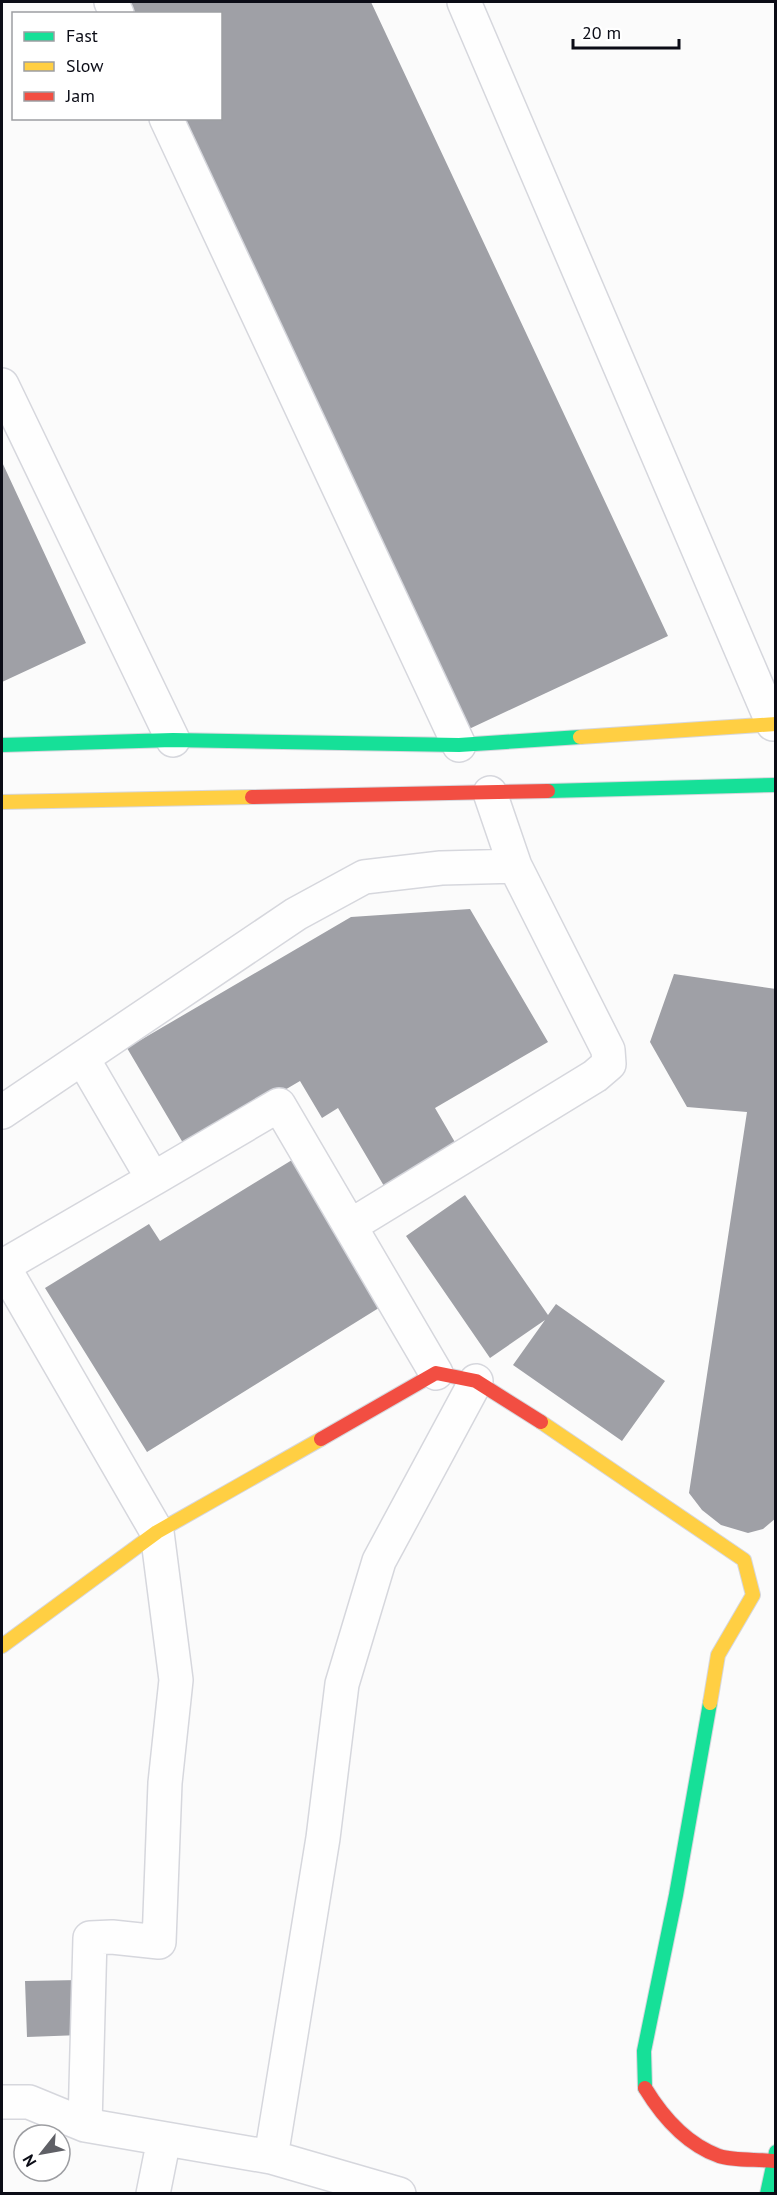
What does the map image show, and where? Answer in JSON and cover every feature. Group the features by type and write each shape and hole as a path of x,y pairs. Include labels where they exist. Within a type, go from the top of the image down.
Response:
{"main road":[{"path":"2,745 173,740 459,745 774,724"},
{"path":"2,801 490,793 776,785"},
{"path":"2,1646 157,1532 436,1373 476,1382 568,1438 744,1560 753,1595 718,1655 676,1895 644,2051 644,2086 666,2119 678,2131 719,2156 775,2156 767,2193"}],"street":[{"path":"464,2 774,724"},
{"path":"167,120 459,745"},
{"path":"2,385 173,740"},
{"path":"350,1226 595,1076 609,1064 608,1050 515,866 490,793"},
{"path":"2,1112 296,914 364,877 441,868 515,866"},
{"path":"83,1059 153,1179"},
{"path":"85,2125 90,1938 112,1937 159,1942 165,1783 176,1680 157,1532 3,1266 279,1105 436,1373"},
{"path":"270,2157 323,1838 342,1684 379,1561 476,1382"},
{"path":"2,2102 29,2102 85,2125 270,2157 350,2187 399,2193"},
{"path":"153,2193 164,2139"}],"building":[{"path":"130,2 371,2 668,636 469,729 186,120 222,120 222,12 135,12"},
{"path":"2,462 86,643 2,682"},
{"path":"470,909 548,1042 435,1108 456,1144 384,1186 338,1108 322,1118 300,1081 186,1148 127,1048 351,917"},
{"path":"674,974 776,989 776,1518 763,1529 748,1533 721,1525 702,1510 689,1493 747,1112 687,1107 650,1042"},
{"path":"292,1160 382,1306 147,1452 45,1288 149,1224 160,1241"},
{"path":"465,1195 548,1315 556,1304 665,1381 622,1441 513,1365 545,1320 490,1358 406,1236"},
{"path":"80,1980 81,2035 27,2037 25,1981"}],"traffic: fast":[{"path":"2,745 173,740 459,745 580,737"},
{"path":"548,791 776,785"},
{"path":"645,2088 644,2051 676,1895 710,1703"},
{"path":"767,2194 776,2152"}],"traffic: slow":[{"path":"580,737 776,724"},
{"path":"2,802 252,797"},
{"path":"541,1422 744,1560 753,1595 718,1655 710,1703"},
{"path":"2,1646 157,1532 321,1439"}],"traffic: jam":[{"path":"252,797 548,791"},
{"path":"321,1439 436,1373 476,1381 541,1422"},
{"path":"645,2088 667,2119 686,2137 707,2151 732,2159 774,2161"}]}
